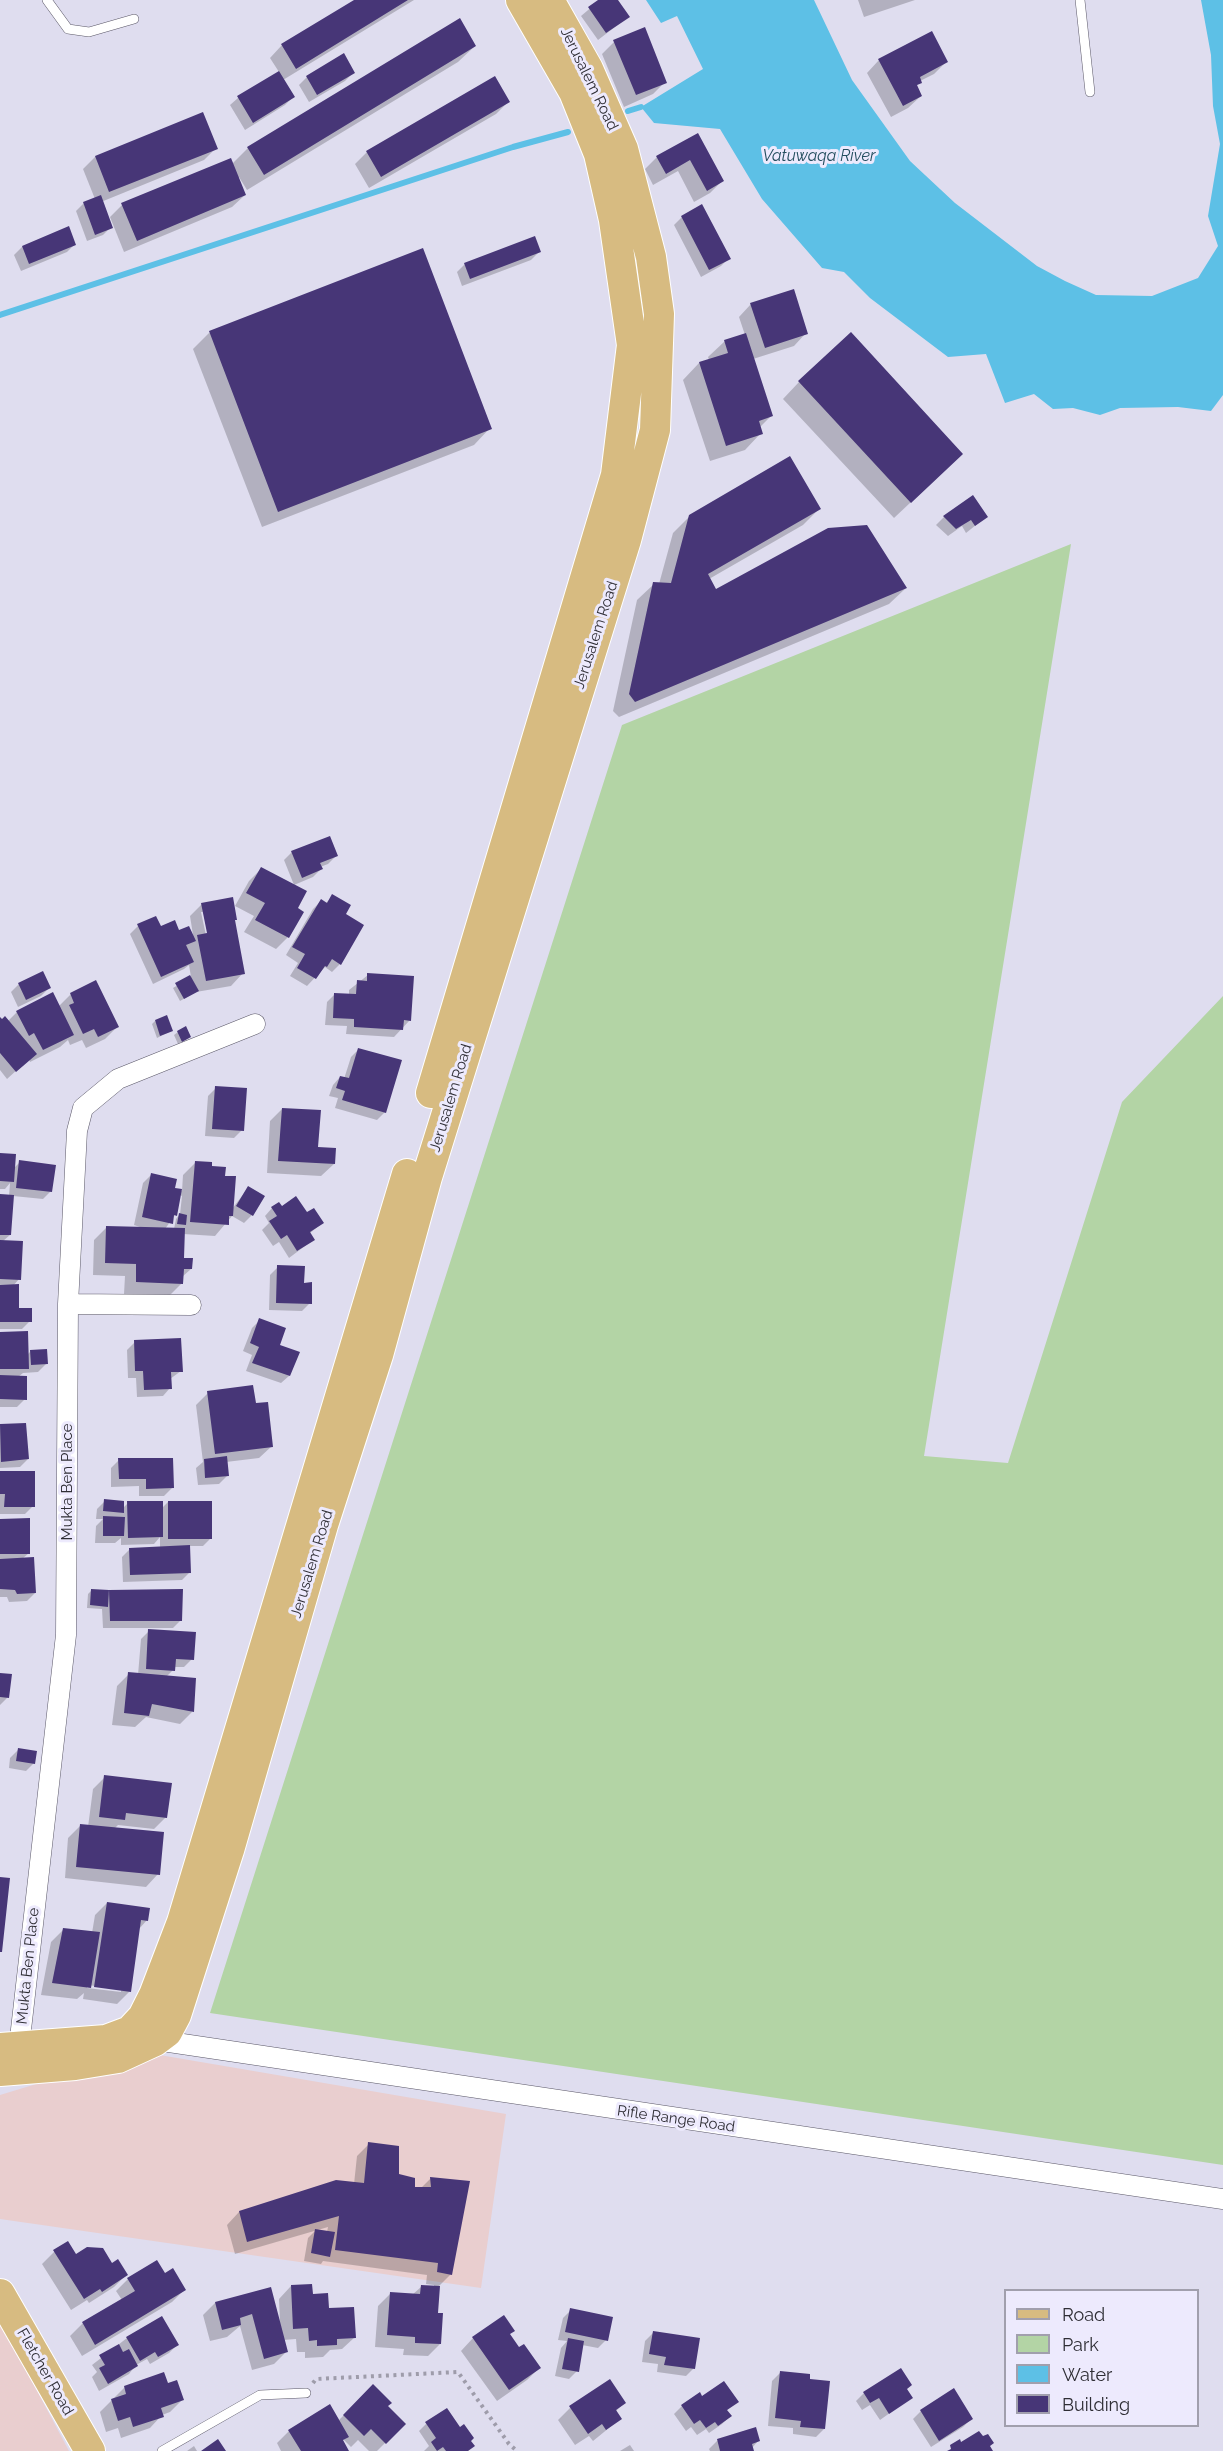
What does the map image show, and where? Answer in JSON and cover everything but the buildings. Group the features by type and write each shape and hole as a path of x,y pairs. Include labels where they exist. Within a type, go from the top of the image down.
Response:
{"main road":[{"name":"Jerusalem Road","path":"143,2036 143,2017 154,1995 182,1922 616,475 632,345 615,220 599,154 574,92 521,0"},
{"name":"Jerusalem Road","path":"0,2071 75,2065 118,2058 143,2036 167,2032 176,2015 229,1850 323,1525 378,1355 427,1177 626,540 656,430 659,314 648,245 623,149 606,106 549,0"},
{"path":"9,2048 143,2036"},
{"path":"0,2084 75,2065"},
{"name":"Fletcher Road","path":"0,2294 90,2451"}],"street":[{"name":"Mukta Ben Place","path":"9,2048 66,1635 68,1304 76,1131 83,1108 118,1079 255,1024"},
{"path":"68,1304 191,1305"},
{"name":"Rifle Range Road","path":"143,2036 1223,2199"}],"lane":[{"path":"47,0 68,29 89,32 134,18"},
{"path":"1080,0 1090,92"},
{"path":"162,2451 260,2395 306,2393"}],"path":[{"path":"306,2393 316,2379 458,2372 508,2444 517,2451"}],"shaded area":[{"path":"142,2052 506,2114 481,2288 0,2219 0,2095"},
{"path":"0,2321 69,2451 0,2451"}],"green space":[{"path":"1071,544 924,1456 1008,1463 1122,1102 1223,996 1223,2165 210,2013 622,725"}],"water":[{"name":"Vatuwaqa River","path":"646,0 814,0 852,80 910,161 955,203 1037,266 1065,281 1096,295 1152,296 1198,278 1218,246 1208,216 1220,144 1213,106 1211,55 1201,0 1223,0 1223,395 1211,411 1178,407 1120,408 1100,415 1073,408 1053,409 1034,394 1005,403 986,354 948,357 870,298 844,272 822,268 762,199 720,129 654,123 641,107 703,69 677,16 661,23"}],"waterway":[{"path":"628,111 641,107"},
{"path":"0,315 513,147 568,132"}]}
